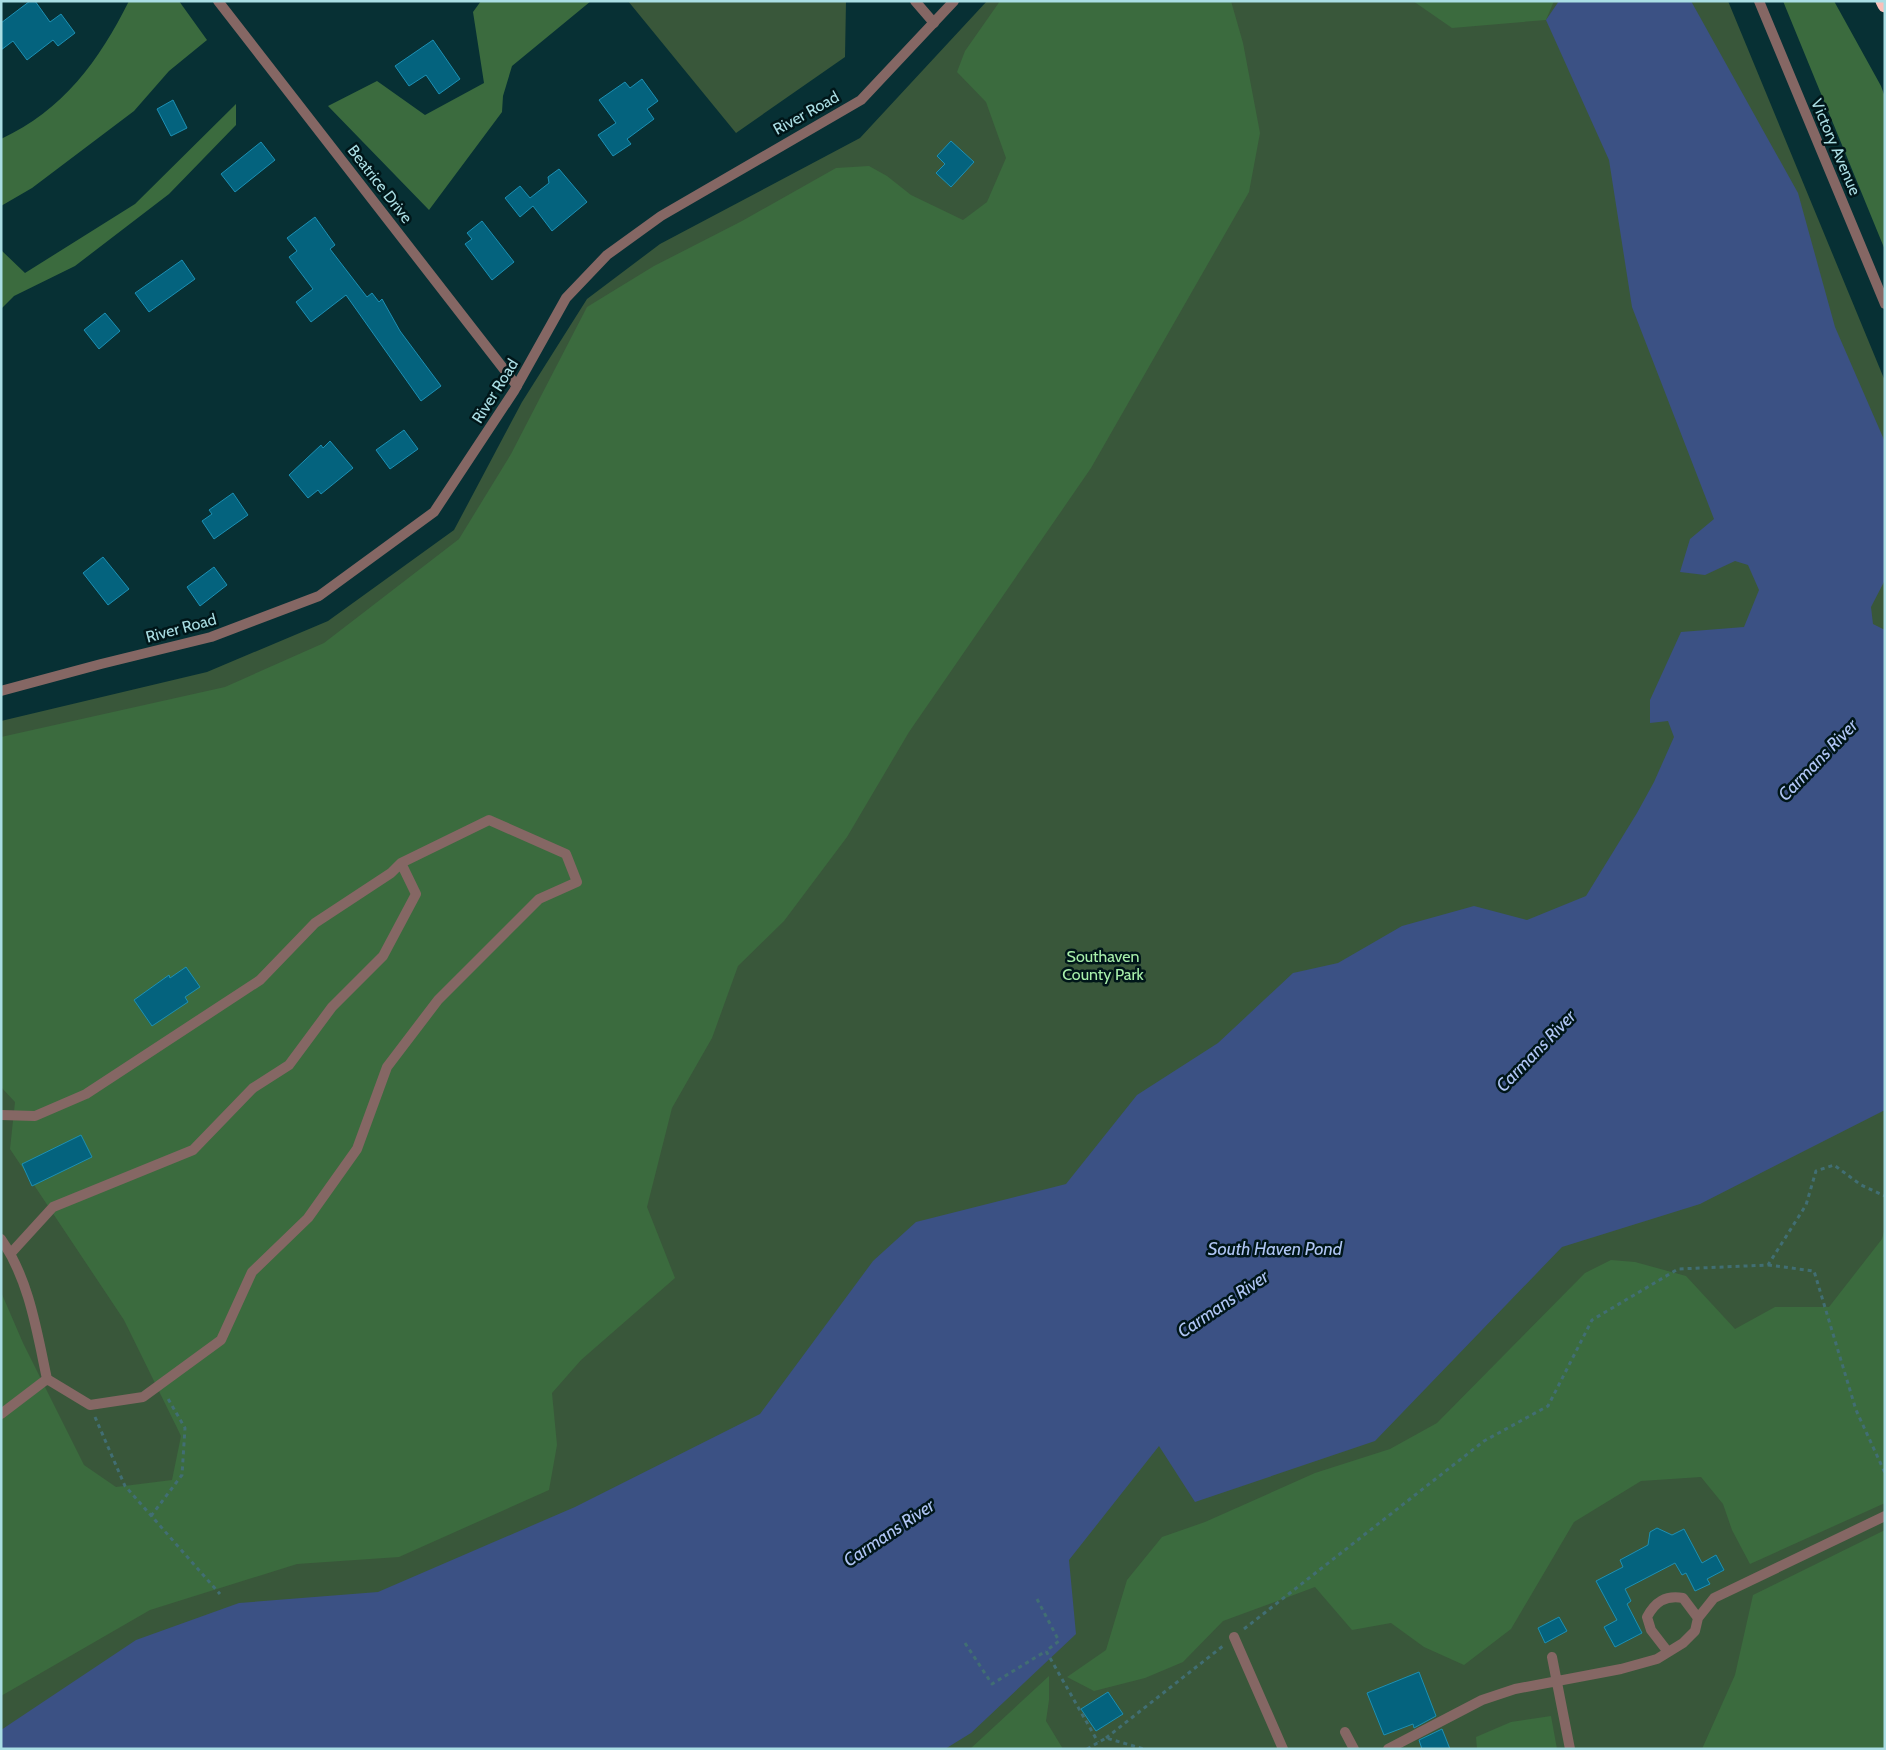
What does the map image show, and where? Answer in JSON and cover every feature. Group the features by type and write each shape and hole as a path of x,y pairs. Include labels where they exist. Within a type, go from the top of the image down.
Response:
{"highway":[{"path":"1883,1 1885,5"}],"street":[{"name":"Beatrice Drive","path":"218,1 517,386"},
{"path":"915,1 934,23"},
{"name":"River Road","path":"1,691 101,664 211,638 319,596 434,512 517,386 566,298 607,255 661,216 861,100 954,1"},
{"name":"Victory Avenue","path":"1759,1 1885,304"},
{"path":"1,1115 35,1116 86,1094 260,980 315,923 391,873 401,863 489,820 566,854 577,882 539,899 438,1000 387,1067 357,1149 308,1218 252,1272 221,1340 143,1397 90,1405 47,1379 33,1315 11,1253 1,1239"},
{"path":"11,1253 53,1206 193,1150 253,1088 289,1065 332,1007 383,956 416,894 401,863"},
{"path":"1,1414 47,1379"},
{"path":"1388,1749 1482,1700 1514,1689 1639,1665 1657,1659 1695,1632 1698,1618 1714,1598 1885,1516"},
{"path":"1668,1652 1651,1630 1647,1617 1653,1606 1663,1600 1674,1597 1683,1598 1698,1618"},
{"path":"1234,1637 1283,1749"},
{"path":"1552,1657 1570,1749"},
{"path":"1345,1732 1354,1749"}],"path":[{"path":"1768,1265 1806,1205 1816,1171 1834,1166 1862,1185 1885,1196"},
{"path":"1086,1749 1106,1738 1484,1441 1548,1406 1592,1320 1678,1269 1768,1265 1814,1271 1856,1410 1885,1473"},
{"path":"151,1516 182,1475 185,1428 160,1384"},
{"path":"90,1405 124,1486 220,1594"},
{"path":"965,1643 992,1684 1046,1651 1059,1642 1036,1599"},
{"path":"1046,1651 1098,1742"},
{"path":"1106,1738 1144,1749"}],"green space":[{"path":"129,1 179,1 207,40 169,71 134,111 32,188 1,206 1,139 43,114 77,82 105,44"},
{"path":"481,1 591,1 512,66 503,96 502,112 429,210 328,106 377,81 425,115 484,83 473,12"},
{"path":"628,1 846,1 845,57 736,133"},
{"name":"Southaven County Park","path":"987,1 1728,1 1885,381 1885,1749 1,1749 1,721 207,672 328,621 454,530 522,402 587,299 660,244 860,138"},
{"path":"1000,1 1231,1 1243,43 1260,133 1249,192 1091,468 909,732 847,837 784,921 738,966 712,1038 672,1108 647,1207 675,1278 581,1360 552,1393 557,1445 549,1490 399,1557 297,1564 150,1610 1,1696 1,1292 23,1343 84,1465 116,1487 172,1480 181,1436 124,1320 10,1149 15,1102 1,1087 1,737 225,687 324,643 459,539 511,454 587,307 654,266 742,221 836,168 869,166 887,176 911,195 963,220 987,202 1006,158 986,102 957,72 965,51"},
{"path":"1413,1 1554,1 1546,20 1452,28"},
{"path":"1783,1 1834,1 1881,86 1885,97 1885,250"},
{"path":"236,104 236,125 169,194 75,266 14,296 1,309 1,250 25,273 135,204"},
{"path":"1885,1228 1885,1503 1750,1564 1732,1530 1723,1504 1701,1477 1641,1481 1574,1522 1511,1629 1464,1665 1424,1647 1391,1623 1352,1630 1315,1587 1223,1621 1183,1662 1145,1678 1094,1691 1067,1677 1106,1650 1127,1580 1162,1537 1205,1522 1315,1473 1390,1449 1437,1423 1585,1273 1611,1260 1635,1262 1686,1276 1735,1329 1775,1307 1829,1307 1882,1239"},
{"path":"1885,1530 1885,1749 1702,1749 1735,1675 1753,1595"},
{"path":"1049,1676 1049,1700 1046,1721 1063,1749 970,1749"},
{"path":"1551,1716 1557,1749 1477,1749 1476,1737 1511,1722"}],"water":[{"name":"South Haven Pond","path":"1559,1 1691,1 1798,193 1835,327 1885,442 1885,580 1871,607 1873,624 1885,630 1885,1110 1700,1204 1562,1247 1375,1441 1195,1502 1159,1446 1069,1560 1076,1634 971,1733 945,1749 1,1749 1,1730 136,1640 239,1603 378,1592 575,1507 760,1414 873,1261 916,1222 1066,1184 1137,1095 1218,1043 1293,973 1338,963 1402,926 1474,906 1527,920 1586,896 1637,813 1654,782 1674,737 1668,721 1650,723 1650,700 1681,632 1744,627 1759,590 1748,565 1735,561 1705,575 1680,572 1690,539 1714,519 1632,307 1609,160 1546,20"}],"building":[{"path":"30,1 35,1 50,22 61,14 75,33 58,46 53,40 27,60 13,41 1,50 1,23"},
{"path":"433,40 460,79 439,94 426,75 409,86 395,66"},
{"path":"642,79 658,101 647,109 654,119 627,139 631,144 613,156 598,135 616,123 599,100 625,82 630,88"},
{"path":"173,100 187,128 171,136 157,109"},
{"path":"951,141 974,162 951,187 936,173 945,164 937,156"},
{"path":"261,142 275,160 235,192 221,174"},
{"path":"559,169 587,202 552,231 533,206 520,217 505,198 520,186 530,198 549,183 548,177"},
{"path":"315,217 335,245 330,249 367,297 372,293 379,302 382,299 400,331 441,386 421,401 346,295 311,322 296,302 313,289 289,257 297,251 287,238"},
{"path":"482,221 514,262 492,280 465,244 472,239 467,233"},
{"path":"182,260 195,279 149,312 135,293"},
{"path":"105,313 120,331 99,349 84,330"},
{"path":"404,430 418,449 390,469 376,450"},
{"path":"330,441 353,468 321,494 318,490 308,498 289,475 321,445 323,448"},
{"path":"233,493 248,515 214,539 202,521 212,514 209,510"},
{"path":"103,557 129,589 108,605 83,573"},
{"path":"214,567 227,585 200,606 187,587"},
{"path":"186,967 200,987 185,997 188,1002 152,1026 134,1000 169,975 170,978"},
{"path":"81,1135 92,1157 32,1186 22,1164"},
{"path":"1657,1528 1672,1535 1684,1529 1702,1563 1716,1555 1724,1570 1707,1579 1710,1584 1695,1591 1686,1573 1682,1575 1675,1563 1625,1589 1631,1601 1627,1604 1642,1633 1615,1647 1604,1627 1617,1620 1596,1581 1623,1567 1620,1560 1648,1545 1650,1532"},
{"path":"1559,1617 1567,1631 1545,1643 1538,1628"},
{"path":"1419,1672 1436,1716 1414,1728 1413,1724 1384,1735 1367,1693"},
{"path":"1108,1692 1123,1714 1096,1731 1081,1709"},
{"path":"1442,1729 1450,1749 1422,1749 1419,1740"}],"water label":[{"name":"Carmans River","path":"1818,760"},
{"name":"Carmans River","path":"1536,1051"},
{"name":"Carmans River","path":"1223,1304"},
{"name":"Carmans River","path":"889,1533"}]}
